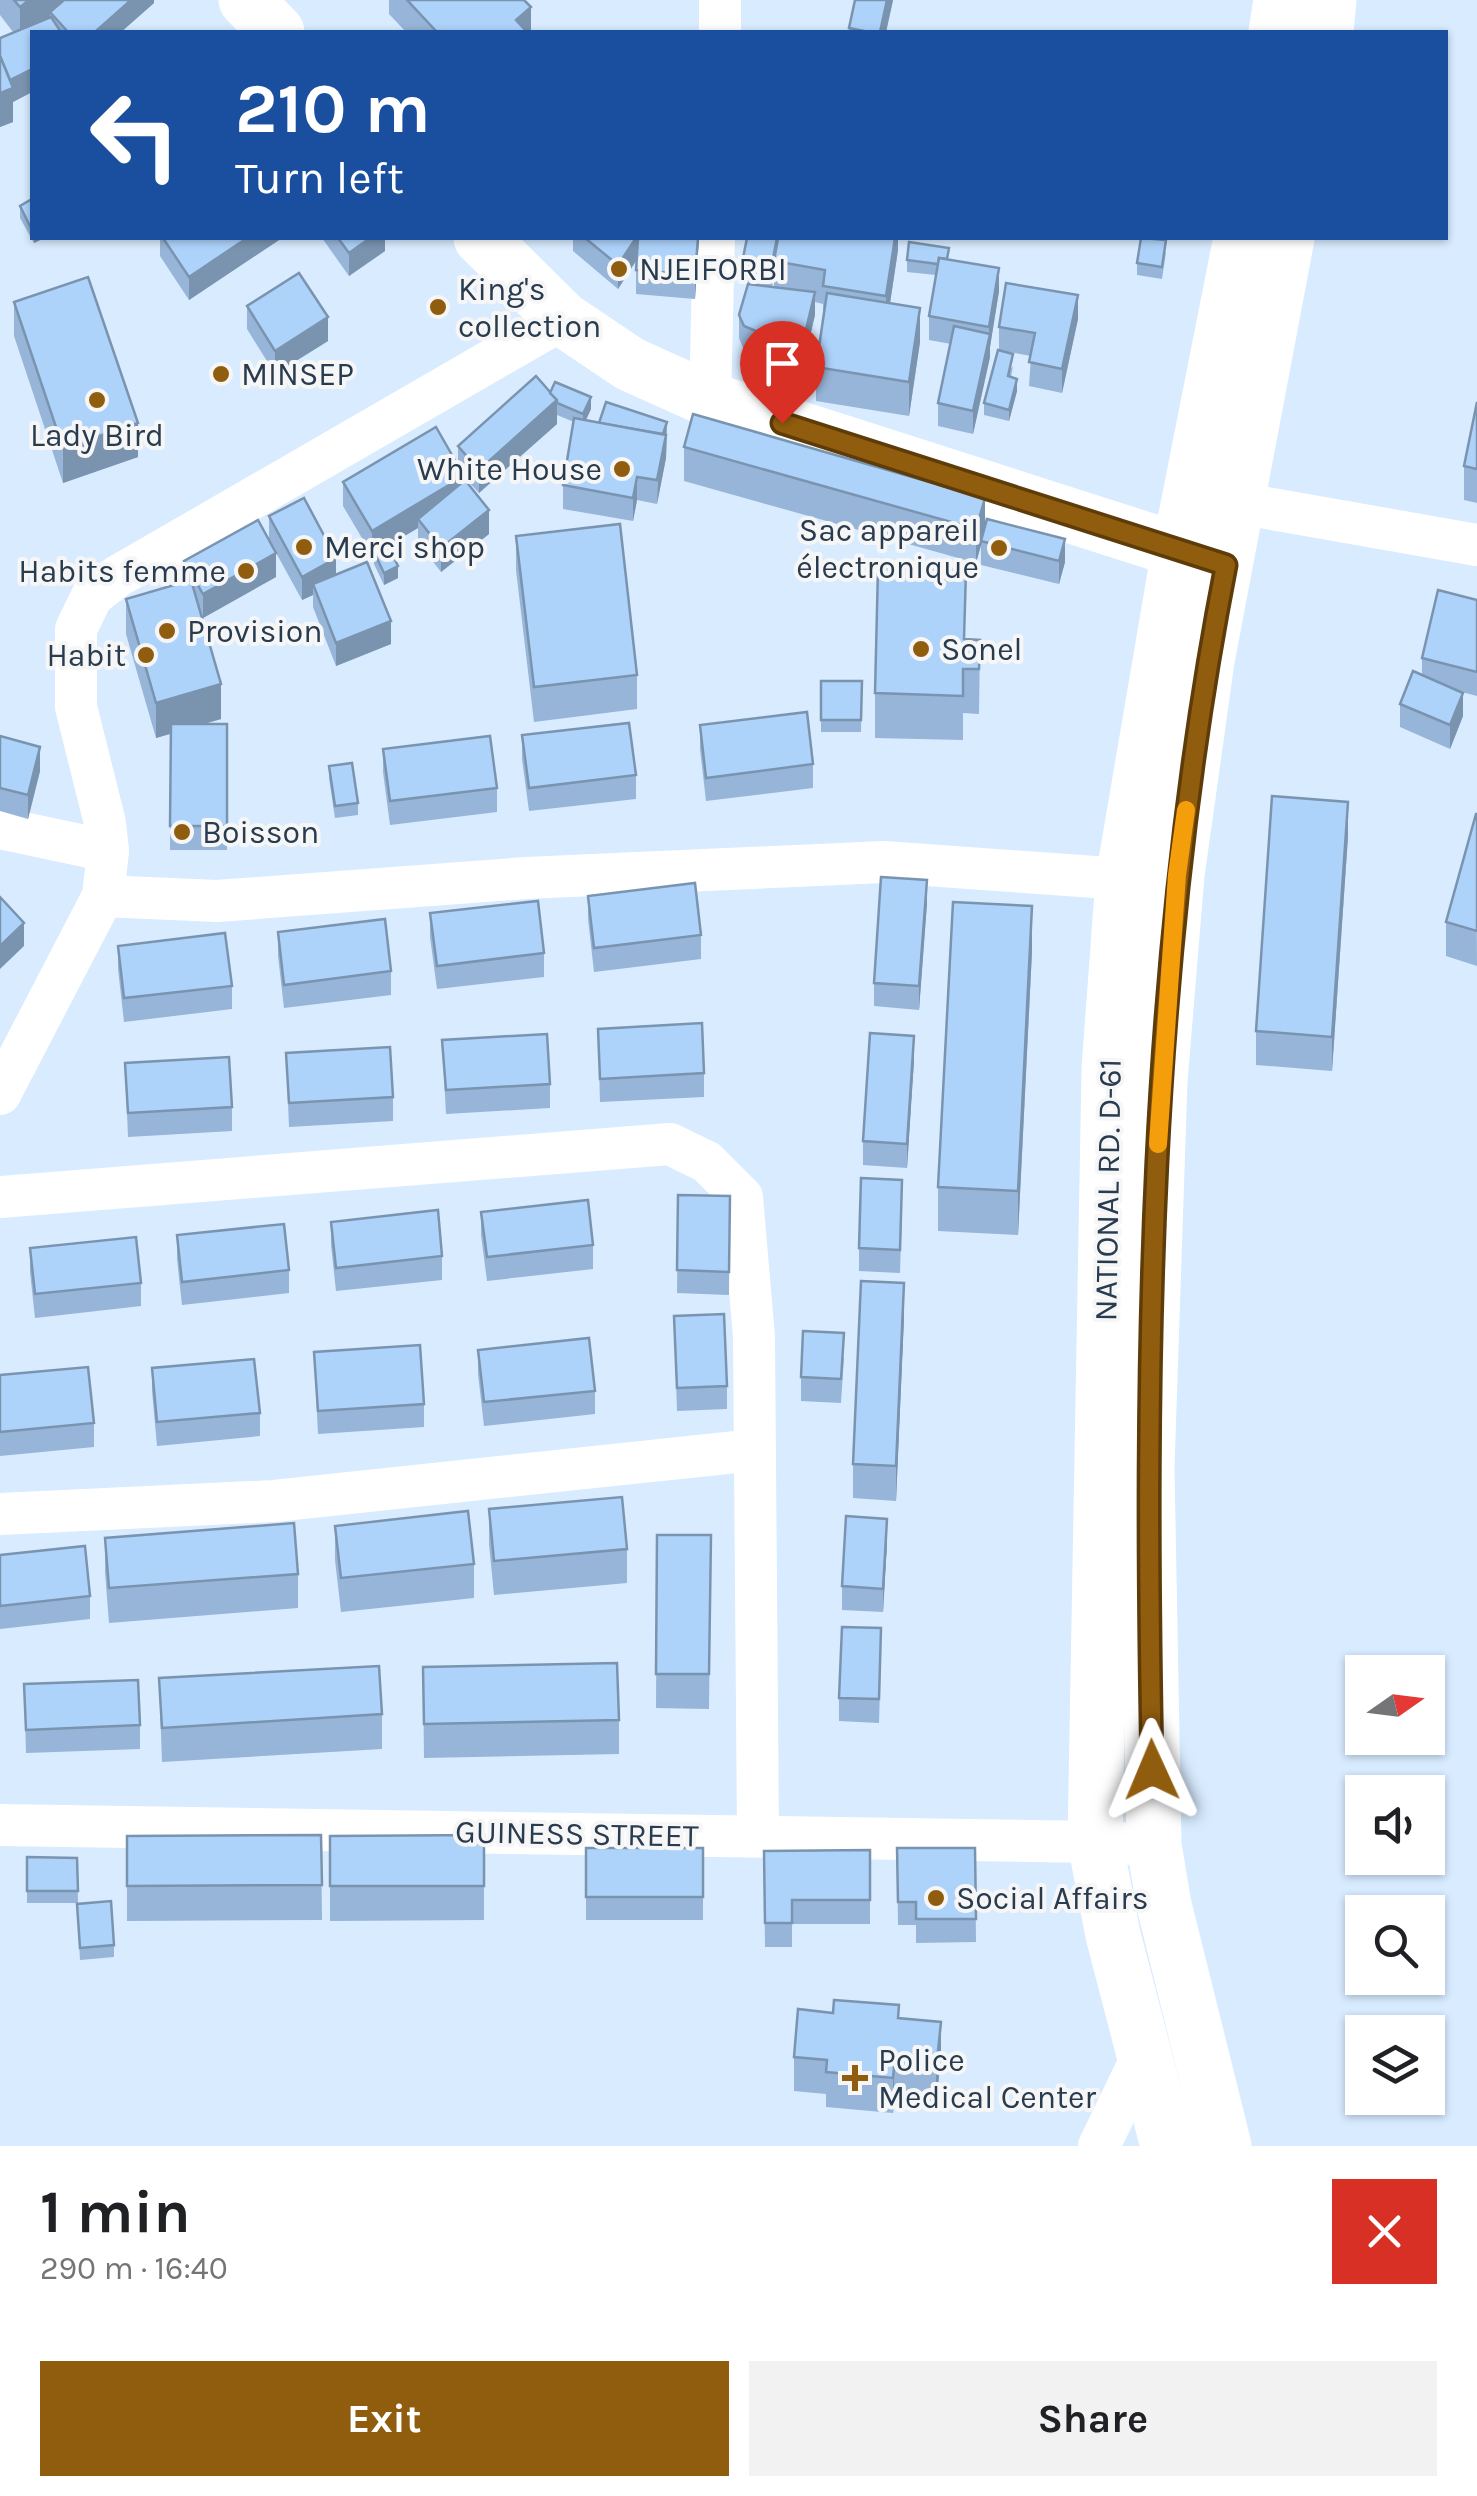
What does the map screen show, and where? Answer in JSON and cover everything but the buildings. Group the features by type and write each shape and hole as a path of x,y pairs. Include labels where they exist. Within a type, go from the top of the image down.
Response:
{"main road":[{"path":"246,0 276,30"},
{"path":"1276,30 1281,0"},
{"path":"1326,30 1329,0"},
{"path":"483,240 563,319 630,364 710,400 1203,558"},
{"name":"NATIONAL RD. D-61","path":"1168,2146 1113,1935 1096,1842 1109,1069 1123,879 1203,558 1241,240"},
{"name":"NATIONAL RD. D-61","path":"1224,2146 1164,1906 1154,1845 1147,1467 1160,1080 1177,875 1207,661 1203,558 1238,504 1287,240"}],"street":[{"path":"720,0 720,30"},
{"path":"710,400 714,240"},
{"path":"0,1094 103,896 108,851 105,823 76,707 76,628 92,596 118,576 563,319"},
{"path":"1238,504 1477,545"},
{"path":"0,828 108,851"},
{"path":"103,896 218,901 507,879 884,862 1123,879"},
{"path":"0,1197 670,1144 707,1162 742,1198 754,1337 758,1836"},
{"path":"0,1514 274,1501 755,1450"},
{"name":"GUINESS STREET","path":"0,1825 1154,1845"},
{"path":"1099,2146 1143,2055"}],"slow traffic":[{"path":"1158,1144 1177,875 1186,810"}],"place":[{"name":"NJEIFORBI","path":"619,269"},
{"name":"King's collection","path":"438,307"},
{"name":"MINSEP","path":"221,374"},
{"name":"Lady Bird","path":"97,400"},
{"name":"White House","path":"622,469"},
{"name":"Merci shop","path":"304,547"},
{"name":"Sac appareil électronique","path":"999,548"},
{"name":"Habits femme","path":"246,571"},
{"name":"Provision","path":"167,631"},
{"name":"Sonel","path":"921,649"},
{"name":"Habit","path":"146,655"},
{"name":"Boisson","path":"182,832"},
{"name":"Social Affairs","path":"936,1898"},
{"name":"Police Medical Center","path":"855,2078"}],"route":[{"path":"782,423 1226,565 1207,661 1177,875 1160,1080 1147,1467 1152,1770"}]}
